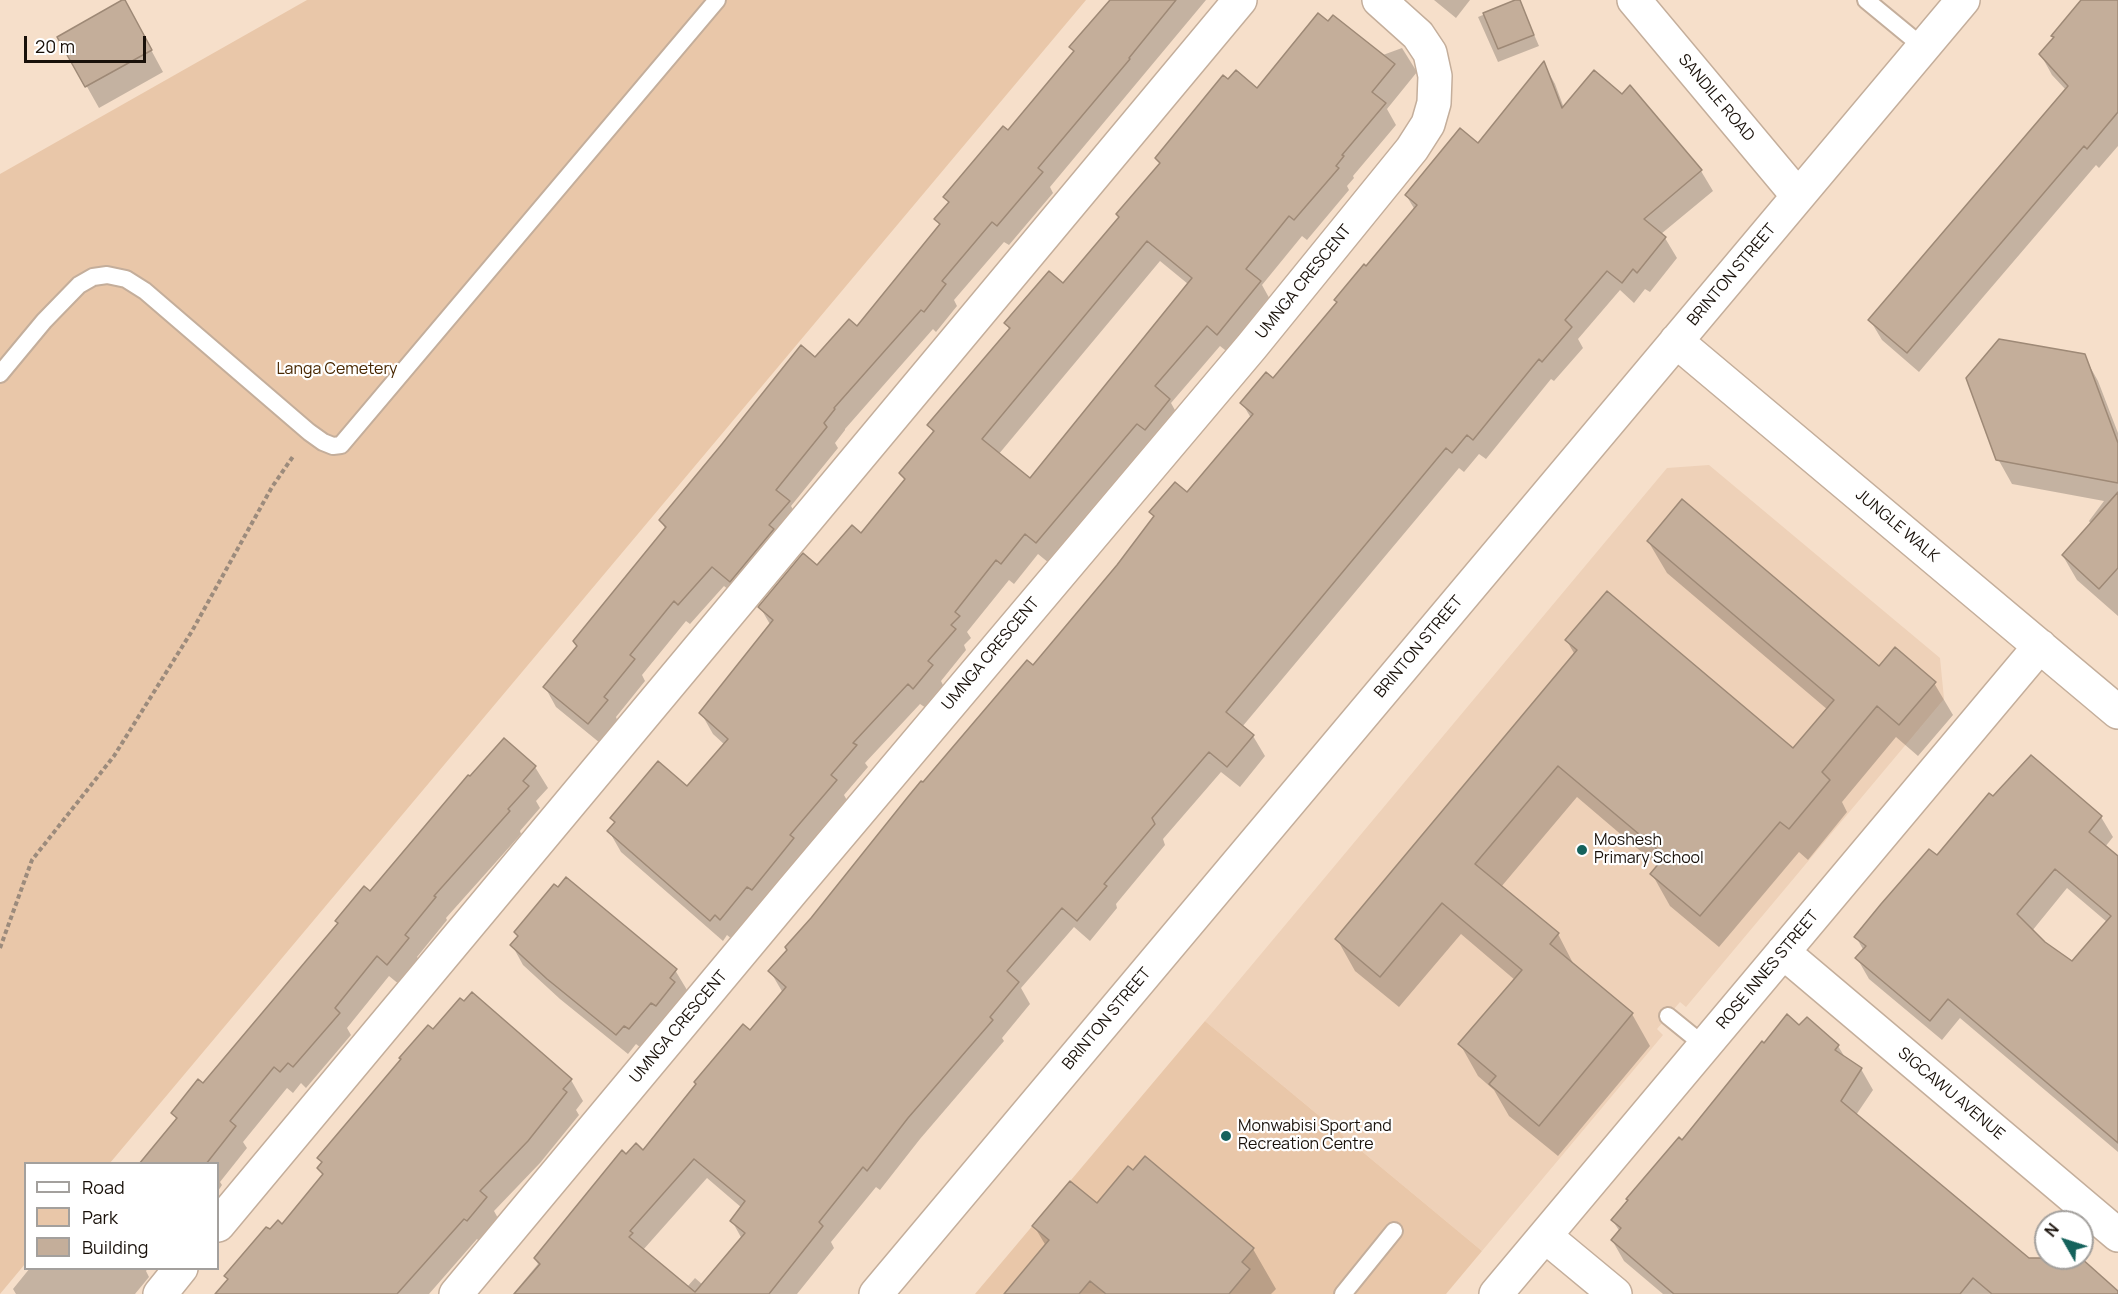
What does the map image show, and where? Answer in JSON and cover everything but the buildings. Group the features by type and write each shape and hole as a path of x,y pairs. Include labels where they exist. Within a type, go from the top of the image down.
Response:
{"street":[{"path":"219,1224 1240,0"},
{"name":"UMNGA CRESCENT","path":"456,1294 792,891 1252,346 1412,149 1428,124 1434,103 1434,76 1430,53 1418,35 1379,0"},
{"name":"SANDILE ROAD","path":"1634,0 1798,196"},
{"name":"BRINTON STREET","path":"876,1294 1963,0"},
{"name":"JUNGLE WALK","path":"1676,341 2118,712"},
{"name":"ROSE INNES STREET","path":"1496,1294 2040,646"},
{"name":"SIGCAWU AVENUE","path":"1783,952 2118,1235"},
{"path":"1545,1236 1615,1294"},
{"path":"160,1294 180,1270"}],"lane":[{"path":"0,374 44,321 78,285 93,277 107,275 126,279 145,291 309,432 323,442 333,446 341,445 717,0"},
{"path":"1866,0 1923,47"},
{"path":"1668,1016 1705,1046"},
{"path":"1343,1294 1394,1231"}],"path":[{"path":"0,948 32,860 114,756 192,631 272,487 309,432"}],"shaded area":[{"name":"Moshesh Primary School","path":"1709,465 1940,658 1944,699 1686,1007 1680,1002 1657,1029 1663,1035 1482,1251 1205,1021 1667,468"}],"green space":[{"name":"Langa Cemetery","path":"307,0 1086,0 111,1162 24,1162 24,1265 0,1294 0,174"},
{"name":"Monwabisi Sport and Recreation Centre","path":"1205,1021 1482,1251 1446,1294 975,1294"}],"place":[{"name":"Moshesh Primary School","path":"1582,850"},
{"name":"Monwabisi Sport and Recreation Centre","path":"1226,1136"}]}
